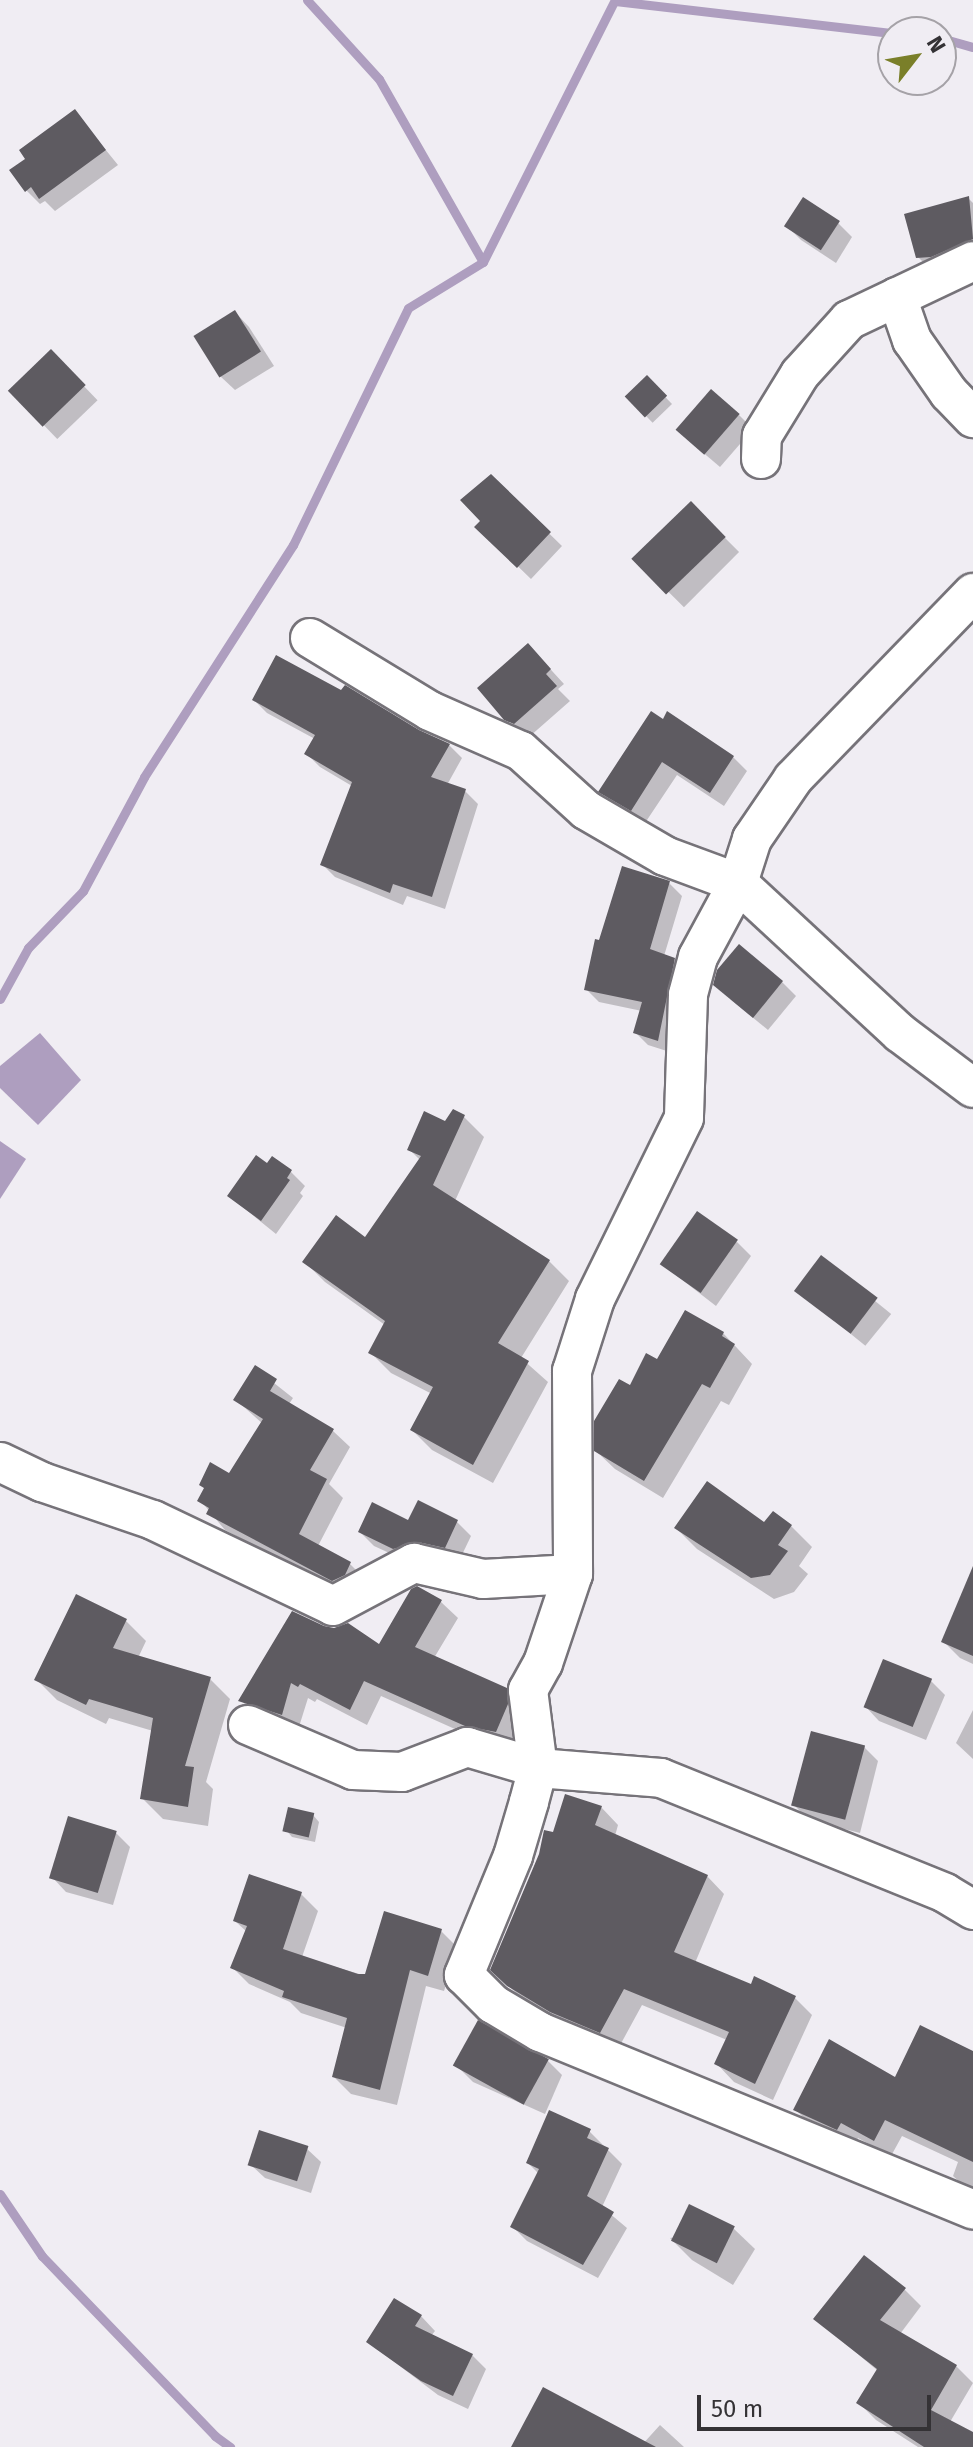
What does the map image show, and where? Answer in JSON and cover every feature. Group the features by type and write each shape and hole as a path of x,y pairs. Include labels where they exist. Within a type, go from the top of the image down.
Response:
{"street":[{"path":"761,459 762,436 800,374 849,320 973,261"},
{"path":"897,297 912,340 949,393 973,418"},
{"path":"973,593 793,779 752,839 738,883 698,957 688,995 684,1118 595,1299 572,1371 573,1574 543,1663 528,1690 538,1768 513,1856 464,1975 483,1995 540,2032 973,2210"},
{"path":"310,638 430,711 521,751 586,810 665,856 738,883 900,1033 973,1088"},
{"path":"0,1462 42,1482 153,1520 333,1606 414,1563 483,1579 573,1574"},
{"path":"248,1725 353,1770 402,1772 467,1747 538,1768 661,1778 945,1893 973,1910"}],"shaded area":[{"path":"40,1033 81,1080 38,1125 0,1088 0,1066"},
{"path":"0,1141 26,1159 0,1199"}],"building":[{"path":"75,109 106,150 39,199 31,187 25,192 9,170 25,159 19,150"},
{"path":"969,196 973,239 931,257 916,258 904,214"},
{"path":"803,197 840,221 821,250 784,226"},
{"path":"235,310 261,352 219,378 193,336"},
{"path":"51,349 86,385 43,427 8,391"},
{"path":"647,375 667,396 645,417 625,397"},
{"path":"711,389 740,414 704,455 676,430"},
{"path":"491,474 551,532 517,568 474,527 480,521 460,500"},
{"path":"691,501 726,537 666,595 631,559"},
{"path":"528,643 551,669 546,674 557,686 514,724 504,720 477,688"},
{"path":"276,655 341,690 345,685 419,730 450,744 431,777 466,789 432,897 393,884 390,893 320,865 352,782 304,754 315,735 252,700"},
{"path":"651,711 663,719 667,711 734,756 710,793 662,762 631,811 598,792"},
{"path":"622,866 670,881 650,949 675,958 658,1041 633,1033 642,1002 584,990 595,939 599,940"},
{"path":"739,944 783,981 753,1018 713,985 717,970"},
{"path":"453,1109 465,1115 433,1185 550,1260 498,1343 529,1361 473,1465 410,1430 433,1387 368,1353 385,1321 302,1262 336,1215 365,1237 421,1156 407,1150 424,1111 445,1121"},
{"path":"256,1155 267,1163 272,1156 292,1170 287,1178 290,1180 261,1221 227,1196"},
{"path":"697,1211 738,1240 701,1293 660,1264"},
{"path":"821,1255 878,1298 851,1334 794,1291"},
{"path":"685,1310 724,1332 722,1336 735,1344 710,1388 702,1384 644,1481 594,1451 594,1421 619,1379 630,1385 646,1353 657,1359"},
{"path":"255,1365 277,1379 270,1391 334,1429 310,1470 327,1479 299,1534 351,1562 345,1575 332,1581 206,1514 209,1508 197,1501 204,1488 199,1485 210,1462 229,1473 263,1419 233,1400"},
{"path":"707,1481 764,1522 773,1511 792,1525 778,1545 788,1551 770,1575 751,1578 674,1528"},
{"path":"418,1500 458,1520 445,1548 418,1542 393,1549 358,1532 372,1502 408,1520"},
{"path":"973,1566 973,1656 941,1642"},
{"path":"417,1586 442,1600 415,1647 507,1688 508,1704 496,1732 465,1726 364,1681 350,1710 300,1684 298,1687 291,1683 282,1715 238,1701 292,1611 324,1626 334,1628 348,1623 379,1644 411,1589"},
{"path":"76,1594 127,1619 113,1648 211,1677 185,1766 194,1767 188,1807 140,1799 153,1718 89,1699 86,1705 34,1680"},
{"path":"883,1659 932,1679 913,1727 864,1707"},
{"path":"811,1731 865,1745 845,1820 791,1805"},
{"path":"565,1794 602,1806 595,1825 708,1875 674,1952 751,1984 754,1976 796,1996 755,2084 714,2064 729,2032 624,1989 600,2033 550,2012 507,1986 490,1970 539,1854 544,1830 553,1832"},
{"path":"288,1807 314,1813 309,1837 282,1831"},
{"path":"68,1816 117,1831 98,1893 49,1878"},
{"path":"249,1874 302,1892 283,1949 358,1974 365,1974 384,1911 442,1929 428,1976 410,1970 380,2090 332,2077 347,2018 282,1997 284,1991 230,1968 247,1926 233,1921"},
{"path":"478,2020 549,2059 524,2105 453,2065"},
{"path":"920,2025 973,2051 973,2162 885,2120 874,2141 841,2123 837,2130 793,2110 829,2039 895,2077"},
{"path":"549,2110 591,2129 587,2138 609,2148 587,2196 614,2212 583,2265 510,2227 539,2169 526,2163"},
{"path":"259,2130 308,2146 297,2181 248,2165"},
{"path":"689,2204 735,2226 717,2263 671,2241"},
{"path":"864,2255 906,2288 880,2320 957,2365 931,2410 973,2432 973,2447 924,2447 856,2403 877,2369 813,2319"},
{"path":"394,2298 422,2315 415,2326 473,2354 453,2396 421,2381 366,2342"},
{"path":"543,2387 656,2447 511,2447"}],"waterway":[{"path":"307,0 379,79 483,262"},
{"path":"0,999 28,948 83,891 144,777 293,545 408,308 483,262 615,0"},
{"path":"615,1 877,31"},
{"path":"957,42 973,47"},
{"path":"0,2194 42,2256 215,2436 230,2447"}]}
